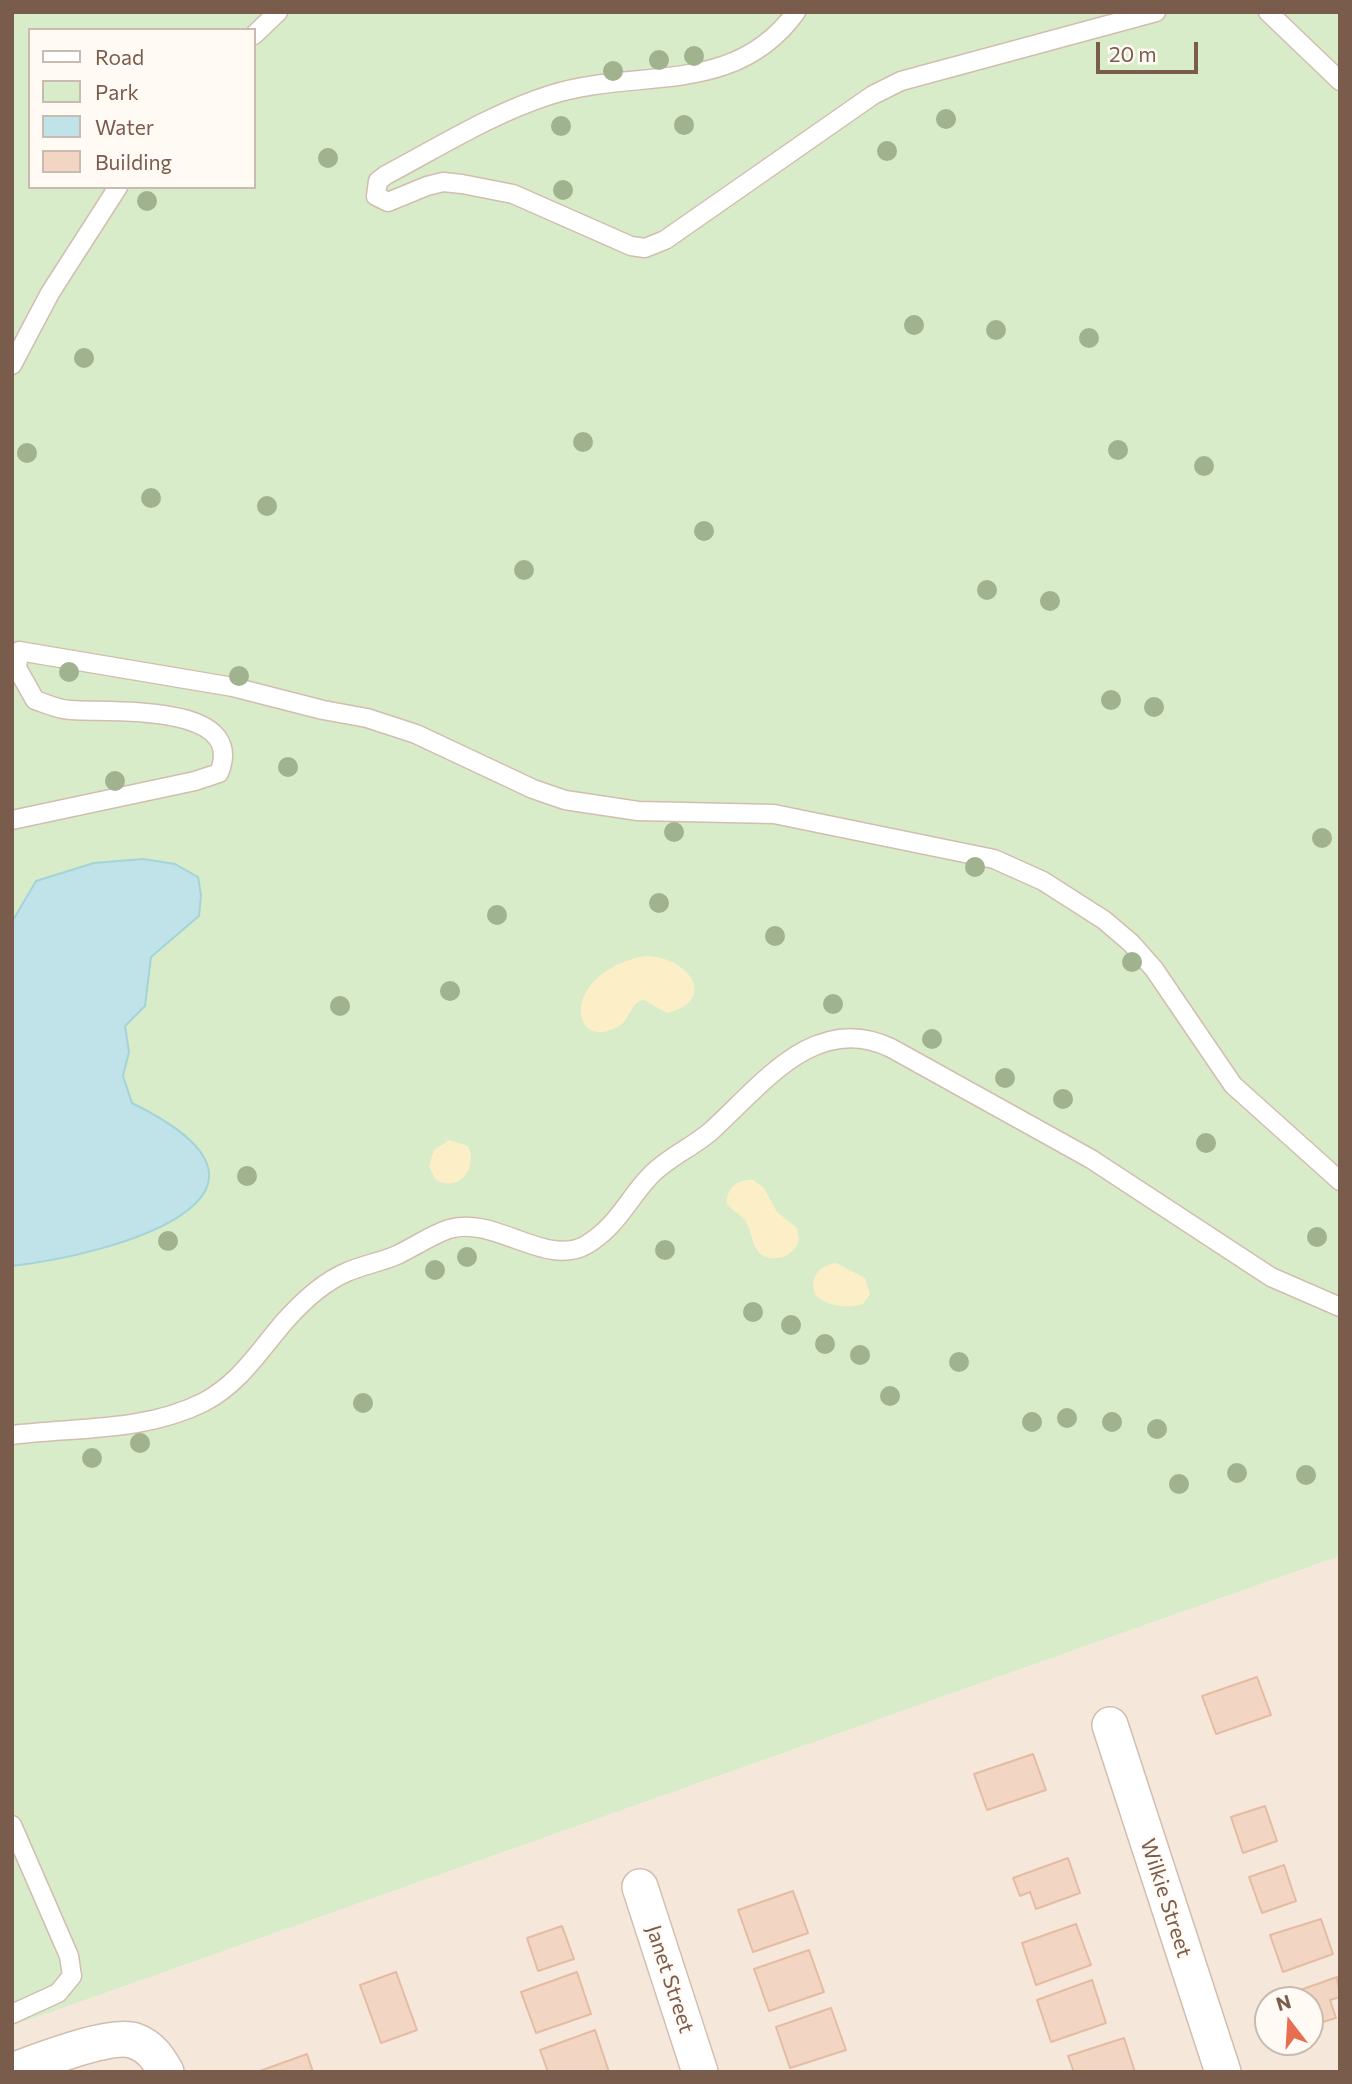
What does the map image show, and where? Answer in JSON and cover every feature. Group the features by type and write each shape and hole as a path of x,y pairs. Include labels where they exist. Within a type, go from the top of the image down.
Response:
{"street":[{"name":"Wilkie Street","path":"1110,1725 1223,2072"},
{"name":"Janet Street","path":"640,1887 700,2072"},
{"path":"12,2071 79,2048 132,2040 153,2051 166,2072"}],"lane":[{"path":"256,33 278,12"},
{"path":"796,12 766,44 735,63 689,75 567,90 526,104 386,175 377,181 376,196 388,202 399,200 427,186 443,182 481,187 513,194 615,240 645,248 665,240 873,95 901,81 1156,12"},
{"path":"1268,12 1340,80"},
{"path":"12,365 50,293 117,189"},
{"path":"12,820 219,773 226,757 222,743 204,728 164,713 67,710 35,700 17,668 16,651 53,654 233,687 366,718 416,734 533,789 565,800 638,811 774,814 994,859 1043,881 1104,920 1131,943 1154,969 1233,1085 1340,1181"},
{"path":"12,1435 153,1420 203,1402 244,1372 285,1321 328,1281 395,1255 449,1229 482,1228 553,1250 569,1252 584,1247 615,1222 653,1172 708,1134 781,1066 823,1041 856,1037 870,1038 891,1048 1025,1121 1091,1159 1271,1277 1340,1307"},
{"path":"12,1825 69,1956 72,1976 58,1993 12,2014"}],"shaded area":[{"path":"1340,1556 1340,2072 12,2072 12,2026"}],"green space":[{"path":"12,12 1340,12 1340,1556 12,2026"}],"sand":[{"path":"645,956 674,963 685,971 695,989 692,999 683,1007 667,1013 644,1000 639,1001 619,1026 603,1032 590,1030 583,1021 581,1008 585,993 597,978 617,965"},
{"path":"449,1140 468,1146 471,1163 464,1177 451,1183 443,1183 435,1179 429,1166 434,1150"},
{"path":"753,1180 764,1188 777,1212 797,1228 799,1241 785,1256 769,1258 762,1255 754,1244 744,1219 727,1203 734,1186 742,1181"},
{"path":"836,1263 865,1278 870,1294 863,1304 839,1306 816,1296 813,1284 817,1274 830,1264"}],"water":[{"path":"143,859 175,864 198,877 201,895 199,916 151,957 145,1006 125,1026 129,1052 123,1076 132,1103 186,1137 208,1167 204,1193 180,1216 143,1234 99,1249 12,1266 12,922 36,881 94,863"}],"building":[{"path":"1257,1677 1271,1715 1216,1734 1202,1696"},
{"path":"1033,1754 1046,1790 987,1810 974,1774"},
{"path":"1265,1806 1277,1841 1243,1853 1231,1817"},
{"path":"1068,1858 1080,1893 1036,1909 1030,1892 1020,1896 1013,1878"},
{"path":"1284,1865 1296,1901 1262,1913 1249,1877"},
{"path":"793,1891 808,1933 753,1952 738,1910"},
{"path":"1321,1919 1333,1954 1283,1972 1270,1935"},
{"path":"1076,1924 1091,1965 1036,1985 1022,1943"},
{"path":"562,1926 574,1959 538,1971 527,1938"},
{"path":"809,1950 824,1992 769,2011 754,1969"},
{"path":"396,1972 417,2030 381,2043 360,1985"},
{"path":"577,1972 591,2014 536,2033 521,1992"},
{"path":"1337,1977 1340,1997 1330,2000 1336,2018 1324,2022 1324,1986 1312,1986"},
{"path":"1092,1980 1106,2023 1051,2042 1037,2000"},
{"path":"831,2008 846,2050 790,2068 776,2027"},
{"path":"595,2030 609,2072 548,2072 540,2050"},
{"path":"1124,2038 1135,2072 1074,2072 1068,2056"},
{"path":"307,2054 313,2072 257,2072"}]}
